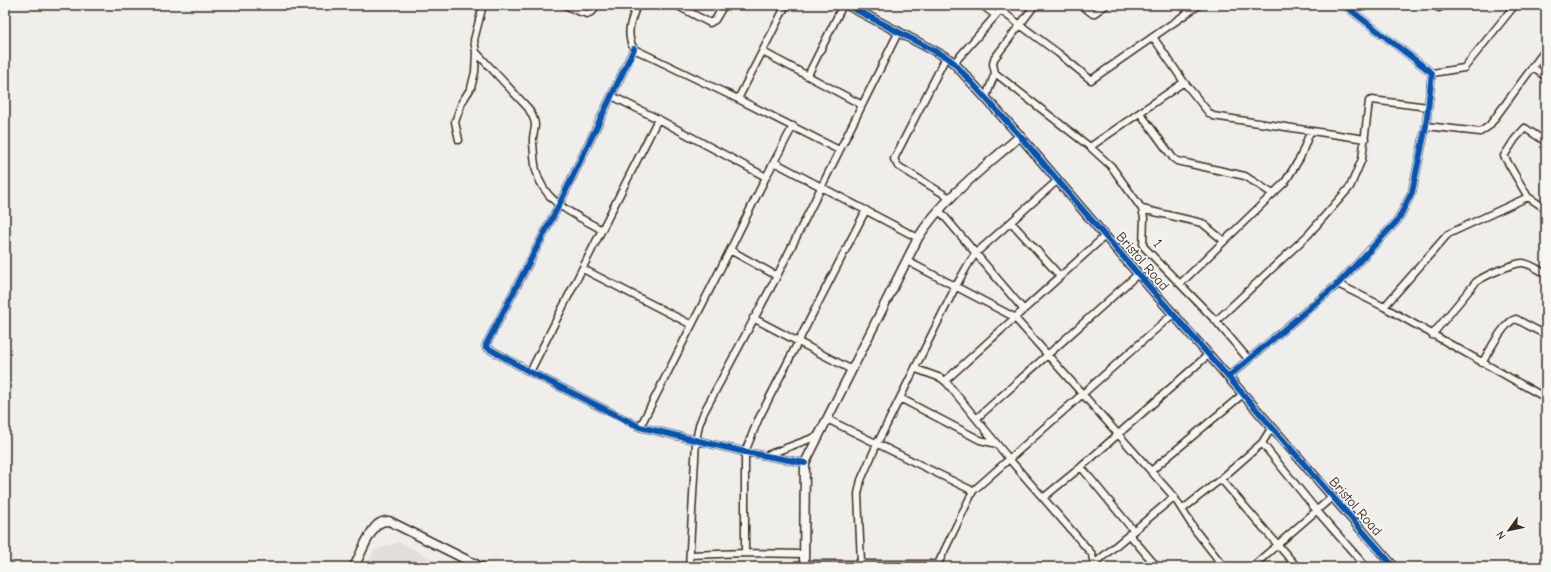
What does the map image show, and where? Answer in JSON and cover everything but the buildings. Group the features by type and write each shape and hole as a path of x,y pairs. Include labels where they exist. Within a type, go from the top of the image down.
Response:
{"street":[{"path":"459,140 455,122 462,102 471,88 475,72 476,52 474,40 483,5"},
{"path":"566,5 587,14 593,11 596,5"},
{"path":"637,5 629,33 631,44 634,49 839,150"},
{"path":"676,5 710,23 715,20 724,5"},
{"path":"738,99 786,5"},
{"path":"808,75 843,5"},
{"name":"Bristol Road","path":"848,5 946,56 954,63 986,97 1208,355 1394,567"},
{"path":"982,5 1020,26 1058,53 1092,80 1199,5"},
{"path":"954,63 1004,5"},
{"path":"986,97 995,73 993,64 994,59 1035,5"},
{"path":"1081,5 1093,14 1106,5"},
{"path":"1344,5 1432,74 1465,68 1515,5"},
{"path":"1434,5 1440,8 1443,5"},
{"path":"689,567 696,441 699,425 704,412 753,318 777,276 899,31"},
{"path":"1153,37 1184,82 1209,114 1213,116 1365,140"},
{"path":"634,49 559,205 486,345 488,349 530,372 640,427 746,452 805,463"},
{"path":"1426,126 1481,131 1492,124 1546,49"},
{"path":"476,52 528,108 535,125 532,136 536,170 547,194 559,205 602,230"},
{"path":"762,52 808,75 862,105"},
{"path":"946,56 894,159 898,166 950,198"},
{"path":"1532,67 1546,77"},
{"path":"995,73 1090,147 1114,170 1142,208 1202,223 1224,241"},
{"path":"1228,377 1338,284 1398,220 1412,192 1426,126 1432,74"},
{"path":"1090,147 1184,82"},
{"path":"612,96 766,176"},
{"path":"1216,321 1308,235 1350,187 1362,159 1369,102 1371,100 1428,107"},
{"path":"1140,113 1173,158 1177,161 1248,177 1273,194"},
{"path":"530,372 658,119"},
{"path":"640,427 792,126"},
{"path":"1546,142 1524,128 1504,156 1528,197 1546,209"},
{"path":"1180,284 1285,182 1294,170 1303,153 1310,132"},
{"path":"1020,136 950,198 928,221 826,419 805,463 804,566 861,563 922,564 938,566 973,491 1010,460 1173,314"},
{"path":"774,162 918,238"},
{"path":"861,563 859,488 861,480 877,444 916,369 956,286 976,253 1058,180"},
{"path":"1384,307 1448,234 1528,197"},
{"name":"1","path":"1142,208 1144,218 1143,246 1216,321 1249,360"},
{"path":"745,553 746,452 758,420 866,210"},
{"path":"939,210 1023,309"},
{"path":"1011,222 1060,276"},
{"path":"944,381 1105,236"},
{"path":"730,250 777,276"},
{"path":"907,261 1014,317 1174,497 1183,509 1194,530 1224,567"},
{"path":"1432,335 1476,282 1483,277 1522,263 1546,274"},
{"path":"582,269 692,325"},
{"path":"977,418 1138,274"},
{"path":"1338,284 1384,307 1546,398"},
{"path":"753,318 852,370"},
{"path":"1482,362 1506,324 1513,319 1516,319 1546,335"},
{"path":"1043,498 1208,355"},
{"path":"916,369 944,381 977,418 1010,460 1092,554 1094,565"},
{"path":"1152,471 1243,394"},
{"path":"900,398 980,440 997,444"},
{"path":"826,419 973,491"},
{"path":"1183,509 1262,444 1272,427"},
{"path":"765,456 818,436"},
{"path":"1262,444 1317,511 1366,567"},
{"path":"1080,467 1157,567"},
{"path":"1221,479 1297,567"},
{"path":"1094,565 1174,497"},
{"path":"1252,567 1332,497"},
{"path":"354,567 373,529 381,522 389,521 481,567"},
{"path":"690,555 745,553 804,554"}],"shaded area":[{"path":"399,542 448,567 366,567 375,550"}],"cycle path":[{"path":"847,5 946,57 954,63 1020,136 1105,236 1394,567"},
{"path":"1228,377 1338,284 1398,220 1412,192 1426,126 1432,73 1344,5"},
{"path":"634,49 559,205 486,347 530,372 640,427 745,452 805,463"}]}
